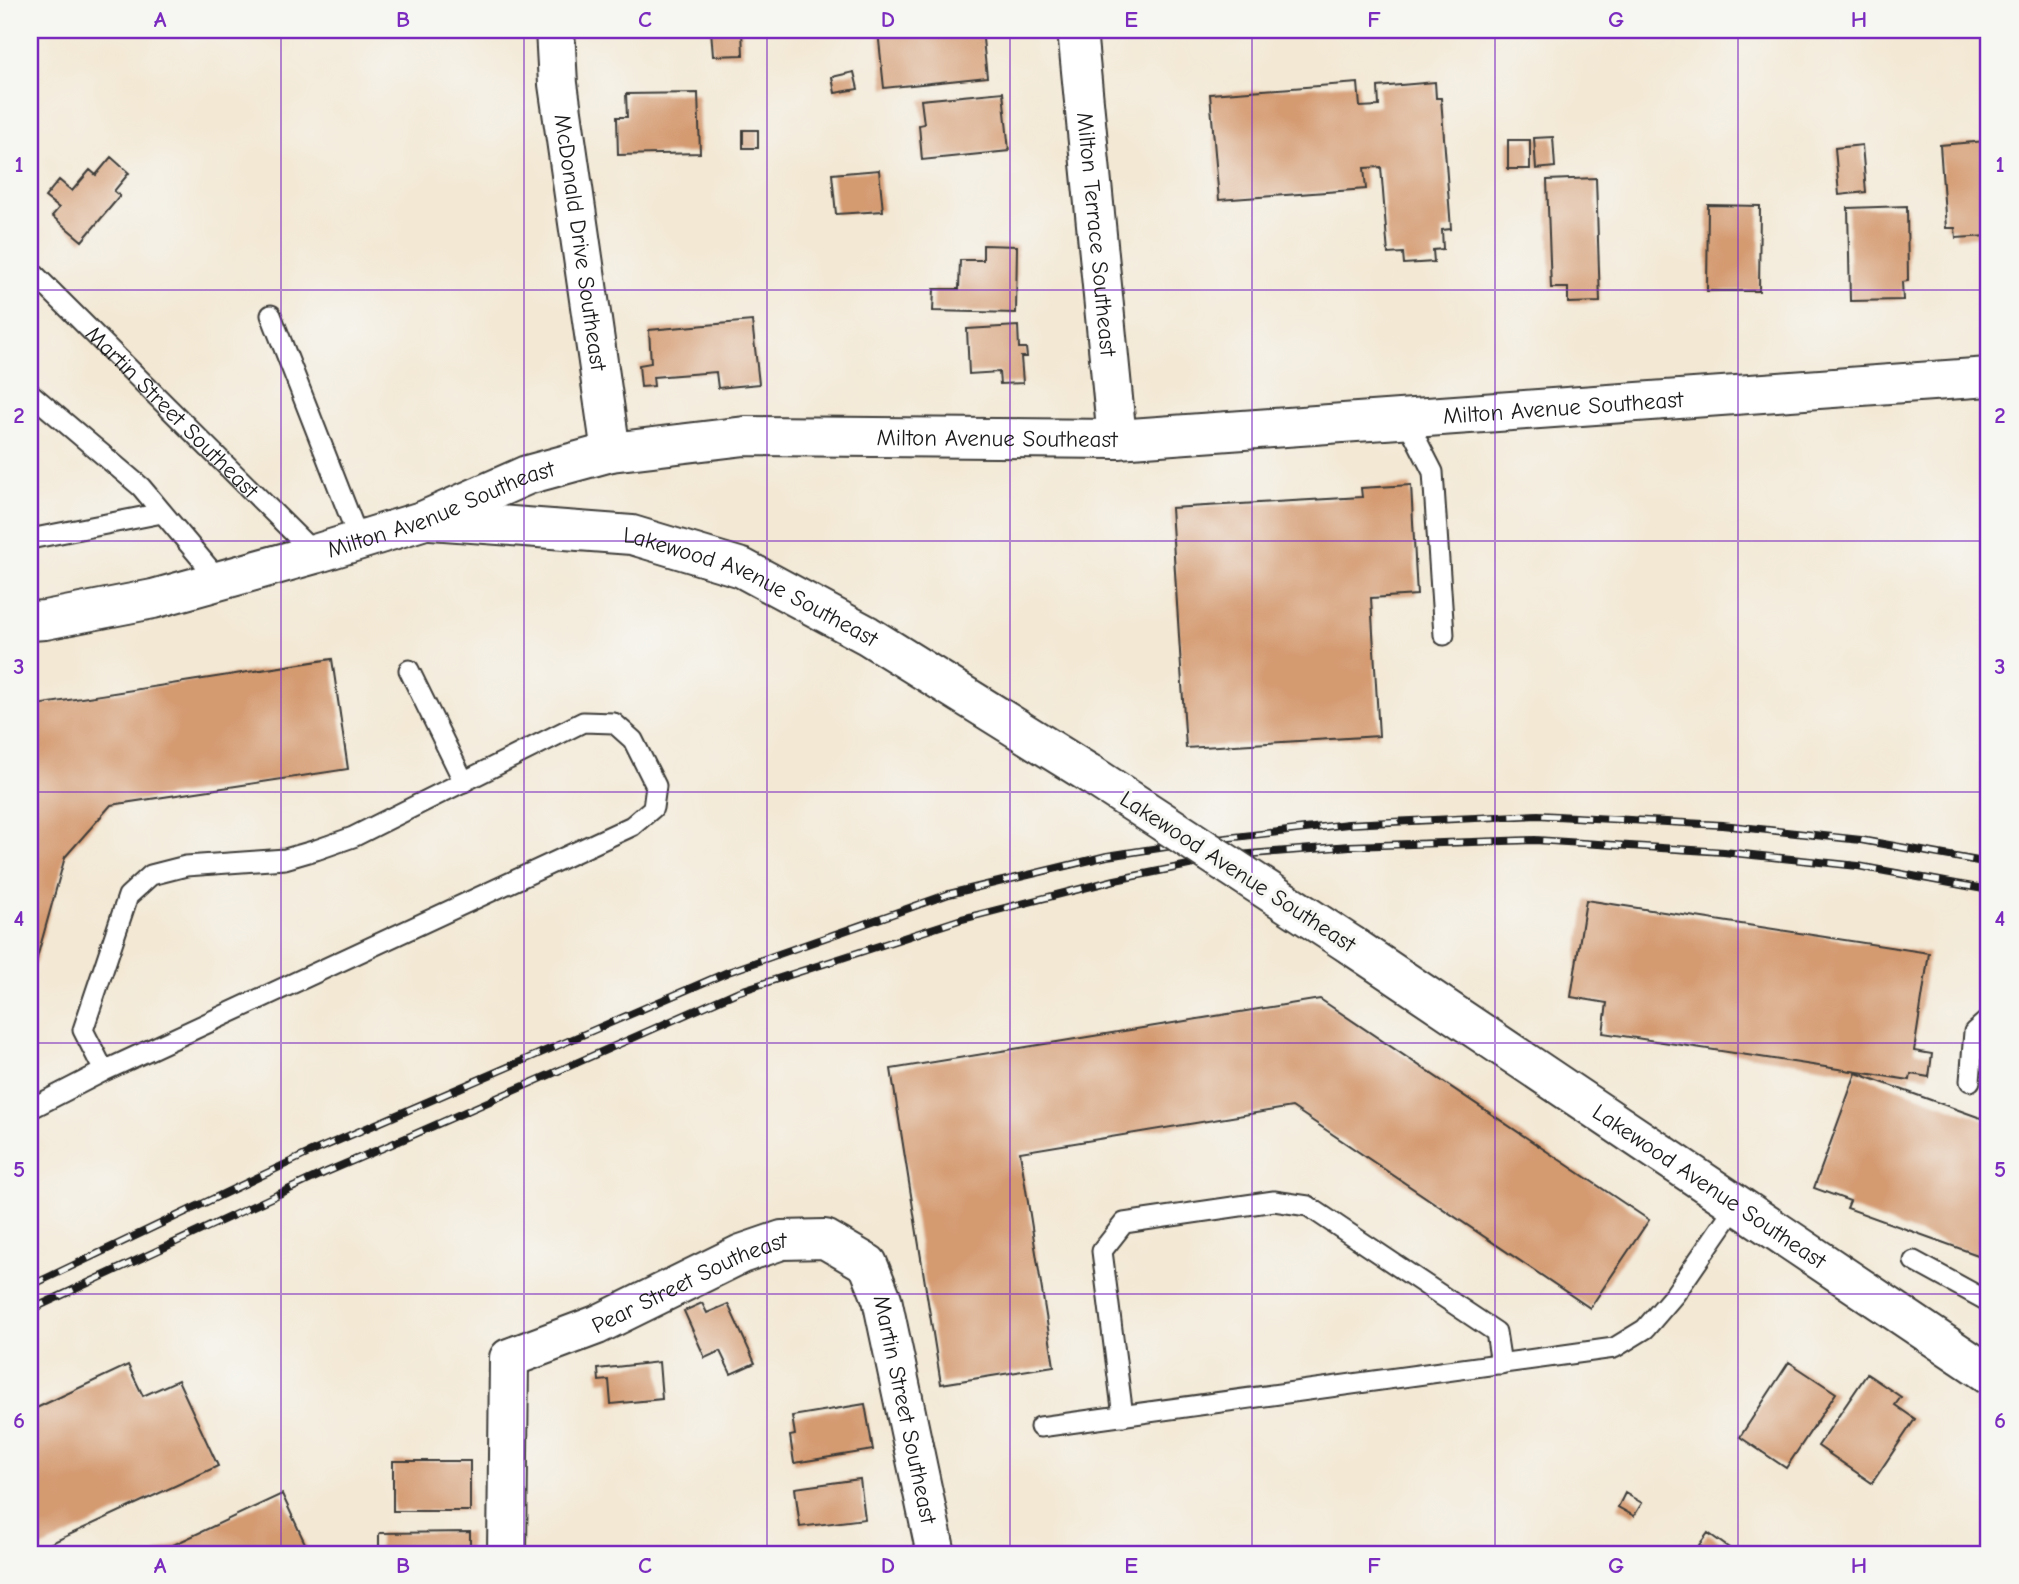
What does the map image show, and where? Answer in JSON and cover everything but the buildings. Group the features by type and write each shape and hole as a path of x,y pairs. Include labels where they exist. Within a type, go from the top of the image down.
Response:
{"street":[{"name":"McDonald Drive Southeast","path":"555,30 558,84 611,452"},
{"name":"Milton Terrace Southeast","path":"1077,30 1117,439"},
{"name":"Milton Avenue Southeast","path":"30,621 153,599 315,554 425,520 527,475 611,452 745,436 1117,439 1989,377"},
{"name":"Lakewood Avenue Southeast","path":"425,520 632,535 741,568 867,635 1090,774 1351,945 1989,1374"},
{"name":"Pear Street Southeast","path":"507,1554 509,1358 597,1325 741,1254 782,1240 825,1239 868,1264"},
{"name":"Martin Street Southeast","path":"868,1264 881,1299 936,1554"}],"lane":[{"name":"Martin Street Southeast","path":"30,270 315,554"},
{"path":"271,315 359,540"},
{"path":"30,393 141,487 219,580"},
{"path":"1406,419 1433,472 1444,635"},
{"path":"30,539 162,513"},
{"path":"409,670 464,782"},
{"path":"30,1109 632,826 653,808 656,786 633,740 614,723 583,722 354,837 285,859 186,866 151,874 128,896 83,1030 104,1072"},
{"path":"1970,1081 1975,1032 1989,1019"},
{"path":"1123,1416 1102,1251 1124,1223 1274,1200 1308,1206 1496,1332 1501,1363"},
{"path":"1041,1427 1614,1348 1645,1329 1675,1294 1737,1205"},
{"path":"1914,1261 1989,1301"}],"railway":[{"path":"30,1286 309,1153 728,972 949,894 1107,856 1218,839 1348,824 1538,815 1722,825 1861,840 1989,863"},
{"path":"30,1310 324,1173 737,992 962,919 1115,880 1238,855 1350,846 1535,840 1724,852 1858,866 1989,890"}]}
